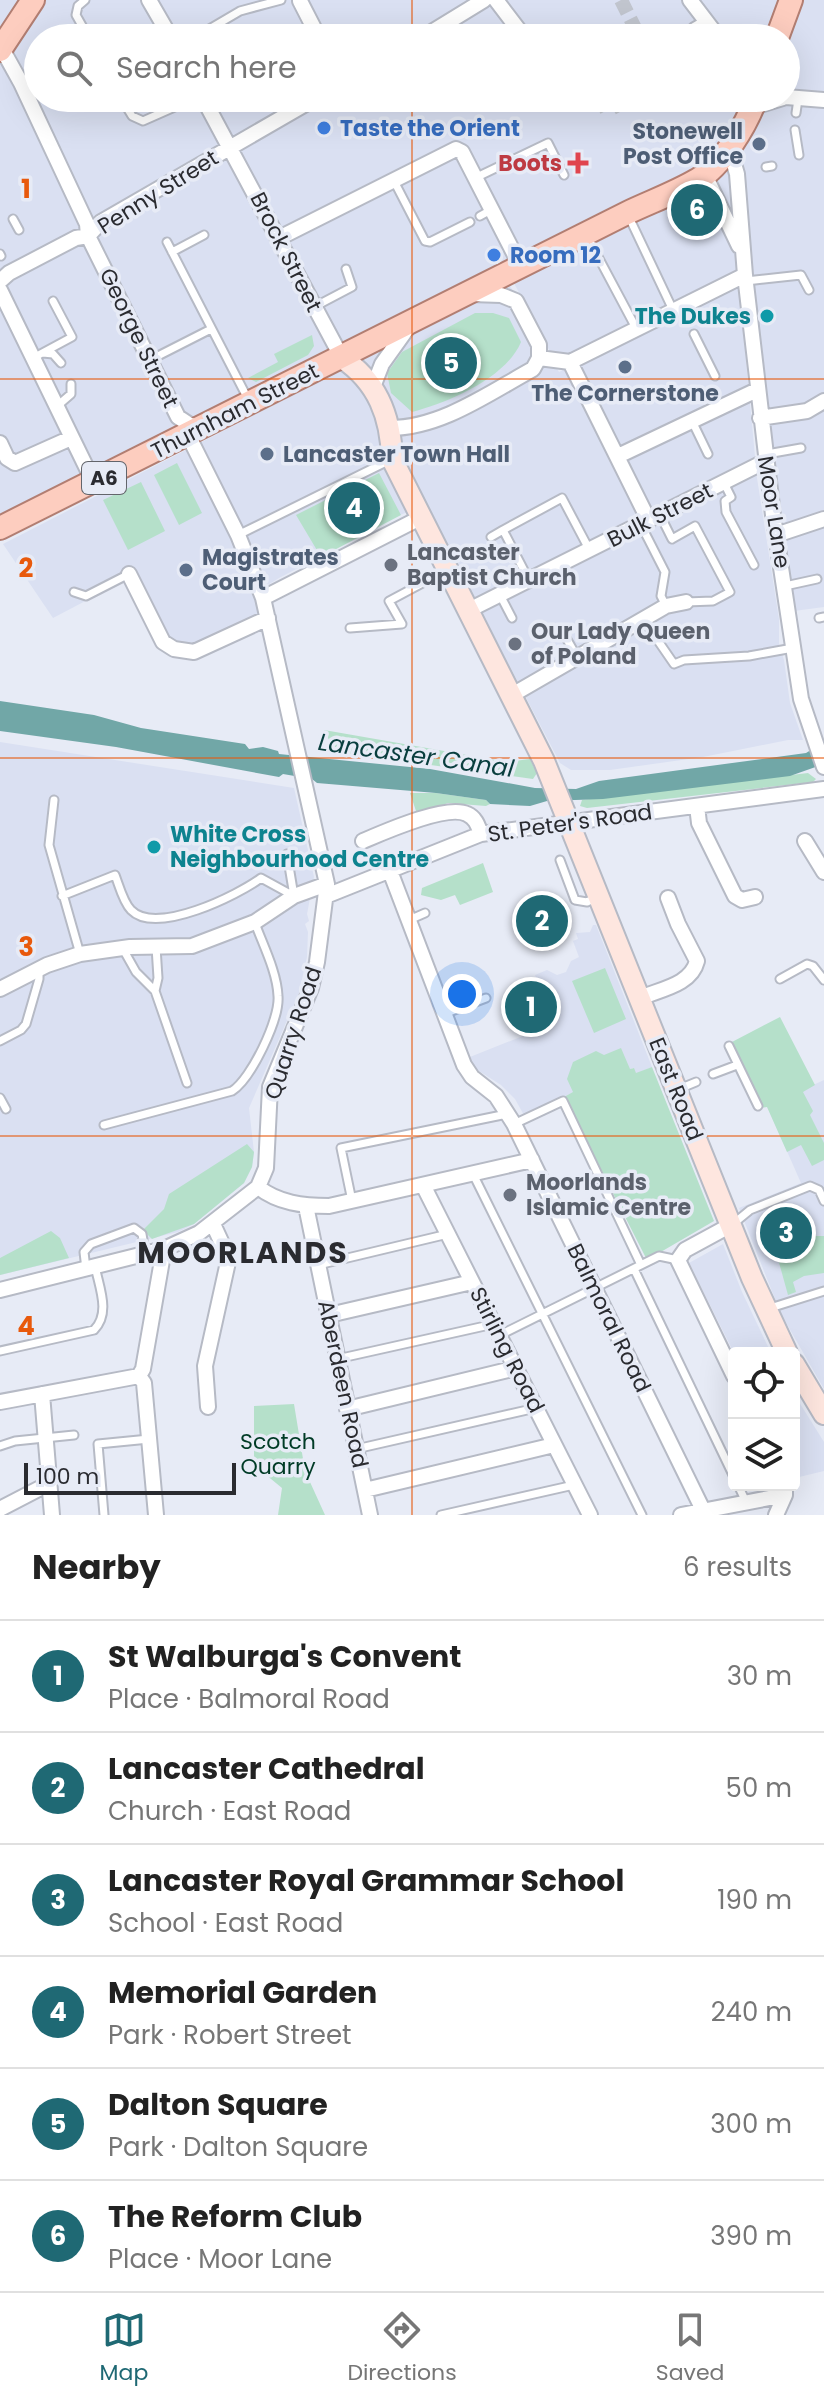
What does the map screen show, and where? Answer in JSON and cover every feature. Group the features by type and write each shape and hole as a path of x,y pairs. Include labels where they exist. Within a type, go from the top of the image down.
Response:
{"main road":[{"path":"0,51 33,0"},
{"path":"782,24 791,0"},
{"name":"A6","path":"342,358 627,213 680,181 705,175 729,147 748,112"},
{"name":"Thurnham Street","path":"0,528 342,358"}],"street":[{"path":"149,0 163,24"},
{"path":"445,24 484,0"},
{"path":"496,0 514,24"},
{"path":"690,0 700,24"},
{"path":"304,2 313,24"},
{"name":"George Street","path":"0,51 8,59 24,89"},
{"path":"800,97 824,100"},
{"name":"George Street","path":"35,112 87,224 88,236 178,417 195,431 263,598"},
{"name":"Brock Street","path":"211,112 342,358"},
{"name":"Penny Street","path":"3,266 88,236 101,222 292,112"},
{"name":"Moor Lane","path":"729,147 742,170 745,278 765,458 785,586 794,622 793,648 801,699 824,767"},
{"path":"279,238 456,149 462,152 475,178 486,213 521,267"},
{"name":"Moor Lane","path":"705,175 743,253"},
{"path":"539,358 570,362 745,278"},
{"path":"0,290 37,355 56,407 94,483"},
{"path":"390,428 429,423 533,369 539,358 539,345 516,301 501,295 467,295"},
{"path":"373,387 382,364 413,322"},
{"path":"342,358 359,370 373,387 390,428 392,459"},
{"path":"570,362 650,520"},
{"path":"618,456 726,398 757,390"},
{"path":"760,418 807,411 824,401"},
{"path":"0,443 7,461 71,438"},
{"name":"Bulk Street","path":"469,610 724,483 765,458"},
{"name":"East Road","path":"392,459 512,695 567,814 640,998 686,1086 731,1225 765,1310 784,1347"},
{"path":"263,598 422,517"},
{"path":"776,535 824,519"},
{"path":"129,574 163,642 174,649 194,652 268,618"},
{"name":"Quarry Road","path":"258,1187 266,1168 270,1087 311,988 323,931 326,890 263,598"},
{"path":"512,695 666,606 686,602"},
{"name":"St. Peter's Road","path":"0,989 39,969 80,954 123,947 192,946 255,922 294,896 390,871 481,834 567,814 697,806 824,789"},
{"path":"697,806 699,823 735,896 742,900 755,897"},
{"path":"363,841 416,821 456,811 469,814 481,834"},
{"path":"805,841 824,872"},
{"name":"Balmoral Road","path":"390,871 459,1054 472,1077 496,1096 532,1160 703,1510"},
{"path":"640,998 688,978 695,972 697,961 668,898"},
{"path":"0,1290 164,1249 213,1224 258,1187 282,1201 306,1206 352,1201 532,1160"},
{"name":"Stirling Road","path":"423,1185 590,1515"},
{"name":"Aberdeen Road","path":"306,1206 370,1515"},
{"path":"208,1407 205,1366 228,1262 213,1224"},
{"path":"728,1364 678,1260 685,1250 731,1225"},
{"path":"156,1515 144,1383 139,1376 164,1249"},
{"path":"329,1315 472,1282"},
{"path":"347,1409 516,1368"},
{"path":"800,1374 824,1414"},
{"path":"0,1402 139,1376"},
{"path":"42,1394 52,1515"},
{"path":"365,1490 554,1445"},
{"path":"0,1509 50,1483"},
{"path":"682,1515 736,1507 782,1491"},
{"path":"776,1515 785,1491"}],"lane":[{"path":"81,24 76,15 78,6 85,0"},
{"path":"218,24 254,4 281,0"},
{"path":"130,112 143,121 163,112"},
{"path":"795,130 799,155"},
{"path":"475,178 548,143 564,175"},
{"path":"393,179 425,241 430,242 470,222"},
{"path":"627,213 680,311"},
{"path":"13,219 19,230"},
{"path":"586,234 636,328"},
{"path":"172,252 204,235"},
{"path":"167,242 250,403"},
{"path":"314,307 352,287 346,269"},
{"path":"745,278 801,275 809,290"},
{"path":"37,355 72,337 53,301"},
{"path":"150,360 211,329"},
{"path":"694,334 715,376"},
{"path":"37,355 53,354 61,363"},
{"path":"56,407 71,394 71,384"},
{"path":"686,420 708,454"},
{"path":"765,458 801,448"},
{"path":"238,535 392,459"},
{"path":"724,483 731,497 725,501 726,512 754,565"},
{"path":"491,537 562,498 589,551"},
{"path":"650,520 672,539 695,526 730,592 713,601 686,602"},
{"path":"650,520 665,572 661,596 666,606"},
{"path":"503,530 529,580"},
{"path":"350,628 402,624 389,601 449,569"},
{"path":"74,592 86,596 129,574"},
{"path":"785,586 817,579"},
{"path":"500,595 512,618"},
{"path":"643,619 674,664 684,660 749,656 793,648"},
{"path":"561,629 577,657"},
{"path":"54,800 49,845 80,954"},
{"path":"287,854 294,896"},
{"path":"560,860 575,900 587,902 599,896"},
{"path":"62,896 115,875 130,909 154,917 176,916 235,895 261,878 294,896"},
{"path":"409,920 425,913"},
{"path":"104,1125 223,1094 239,1086 245,1079 276,1013 278,997 255,922"},
{"path":"123,947 136,972 155,991 187,1083"},
{"path":"155,991 158,978 156,947"},
{"path":"780,979 807,964 813,966 824,980"},
{"path":"0,1041 26,1024 39,969"},
{"path":"444,1014 486,998"},
{"path":"729,1046 758,1106"},
{"path":"713,1074 737,1065"},
{"path":"0,1098 6,1109"},
{"path":"352,1201 341,1148 510,1119 563,1101 728,1464"},
{"path":"473,1174 642,1515"},
{"path":"731,1225 750,1210 810,1186 819,1190 824,1201"},
{"path":"0,1351 94,1330 101,1322 104,1313 84,1252 91,1244 134,1228 142,1234 145,1252"},
{"path":"318,1265 448,1234"},
{"path":"337,1359 497,1330 544,1315 659,1256 678,1260"},
{"path":"765,1310 824,1291"},
{"path":"356,1449 536,1408"},
{"path":"0,1446 15,1441 74,1435"},
{"path":"104,1515 98,1444 150,1439"},
{"path":"441,1515 574,1485"}],"shaded area":[{"path":"0,0 824,0 824,607 794,611 763,415 750,264 557,365 505,266 0,523"},
{"path":"509,284 559,372 739,284 757,478 779,619 779,644 790,703 803,740 610,770 571,770 560,763 426,505 400,515 279,578 255,593 260,613 185,648 166,639 135,575 53,618 3,544"},
{"path":"0,701 94,715 141,728 245,744 249,749 263,747 279,754 430,769 535,788 576,789 599,781 806,753 824,742 824,764 790,776 603,799 547,801 530,806 490,804 486,800 436,793 317,783 312,779 283,774 279,777 116,747 0,731"},
{"path":"0,742 294,788 314,877 307,914 309,921 305,924 308,932 307,957 299,993 249,1108 254,1152 252,1167 244,1183 194,1224 178,1232 0,1275"},
{"path":"596,925 652,1067 636,1074 633,1068 574,1092 525,1117 515,1099 501,1085 476,1069 470,1057 548,1026 536,996 542,993 535,975 547,970 557,975 566,972 571,961 579,957 573,941 578,939 576,933 590,932"},
{"path":"824,1080 824,1389 781,1314 739,1208 801,1183 767,1106"},
{"path":"723,1244 768,1347 731,1347 689,1263"},
{"path":"800,1404 824,1442 824,1471 800,1477"}],"green space":[{"path":"475,313 493,313 509,318 521,342 513,355 503,367 474,387 412,412 391,393 387,373 402,352"},
{"path":"312,335 314,346 308,355 256,382 248,378 278,362 274,354"},
{"path":"177,463 202,513 179,525 154,475"},
{"path":"379,473 401,515 321,557 296,515"},
{"path":"141,482 165,531 128,550 103,500"},
{"path":"324,730 507,762 530,759 537,773 533,779 335,752"},
{"path":"808,773 816,779 813,782 587,808 580,806 582,800"},
{"path":"410,793 436,793 486,800 490,804 448,803 417,814"},
{"path":"483,863 493,892 460,905 455,895 441,900 421,895 422,888"},
{"path":"605,968 626,1019 594,1033 572,981"},
{"path":"780,1017 815,1085 803,1092 824,1143 824,1160 812,1166 801,1145 787,1152 767,1107 761,1108 730,1043"},
{"path":"621,1048 630,1069 634,1068 636,1073 652,1067 714,1221 647,1260 564,1097 573,1092 567,1079 573,1062 596,1051 604,1055"},
{"path":"247,1144 254,1152 252,1167 244,1183 194,1224 152,1239 143,1230 164,1209 169,1194"},
{"path":"51,1231 60,1238 69,1258 0,1275 0,1258"},
{"path":"807,1236 824,1236 824,1273 804,1276 793,1282 796,1292 788,1295 778,1259 793,1253 795,1256"},
{"name":"Scotch Quarry","path":"294,1404 305,1471 325,1515 278,1515 282,1488 254,1465 254,1406"}],"tunnel":[{"path":"621,0 633,24"}],"place":[{"name":"Taste the Orient","path":"324,128"},
{"name":"Stonewell Post Office","path":"759,144"},
{"name":"Boots","path":"578,163"},
{"name":"The Reform Club","path":"697,210"},
{"name":"Room 12","path":"494,255"},
{"name":"The Dukes","path":"767,316"},
{"name":"Dalton Square","path":"451,363"},
{"name":"The Cornerstone","path":"625,367"},
{"name":"Lancaster Town Hall","path":"267,454"},
{"name":"Memorial Garden","path":"354,508"},
{"name":"Lancaster Baptist Church","path":"391,565"},
{"name":"Magistrates Court","path":"186,570"},
{"name":"Our Lady Queen of Poland","path":"515,644"},
{"name":"White Cross Neighbourhood Centre","path":"154,847"},
{"name":"Lancaster Cathedral","path":"542,921"},
{"name":"St Walburga's Convent","path":"531,1007"},
{"name":"Moorlands Islamic Centre","path":"510,1195"},
{"name":"Lancaster Royal Grammar School","path":"786,1233"}],"district":[{"name":"MOORLANDS","path":"243,1252"}],"water label":[{"name":"Lancaster Canal","path":"416,755"}]}
